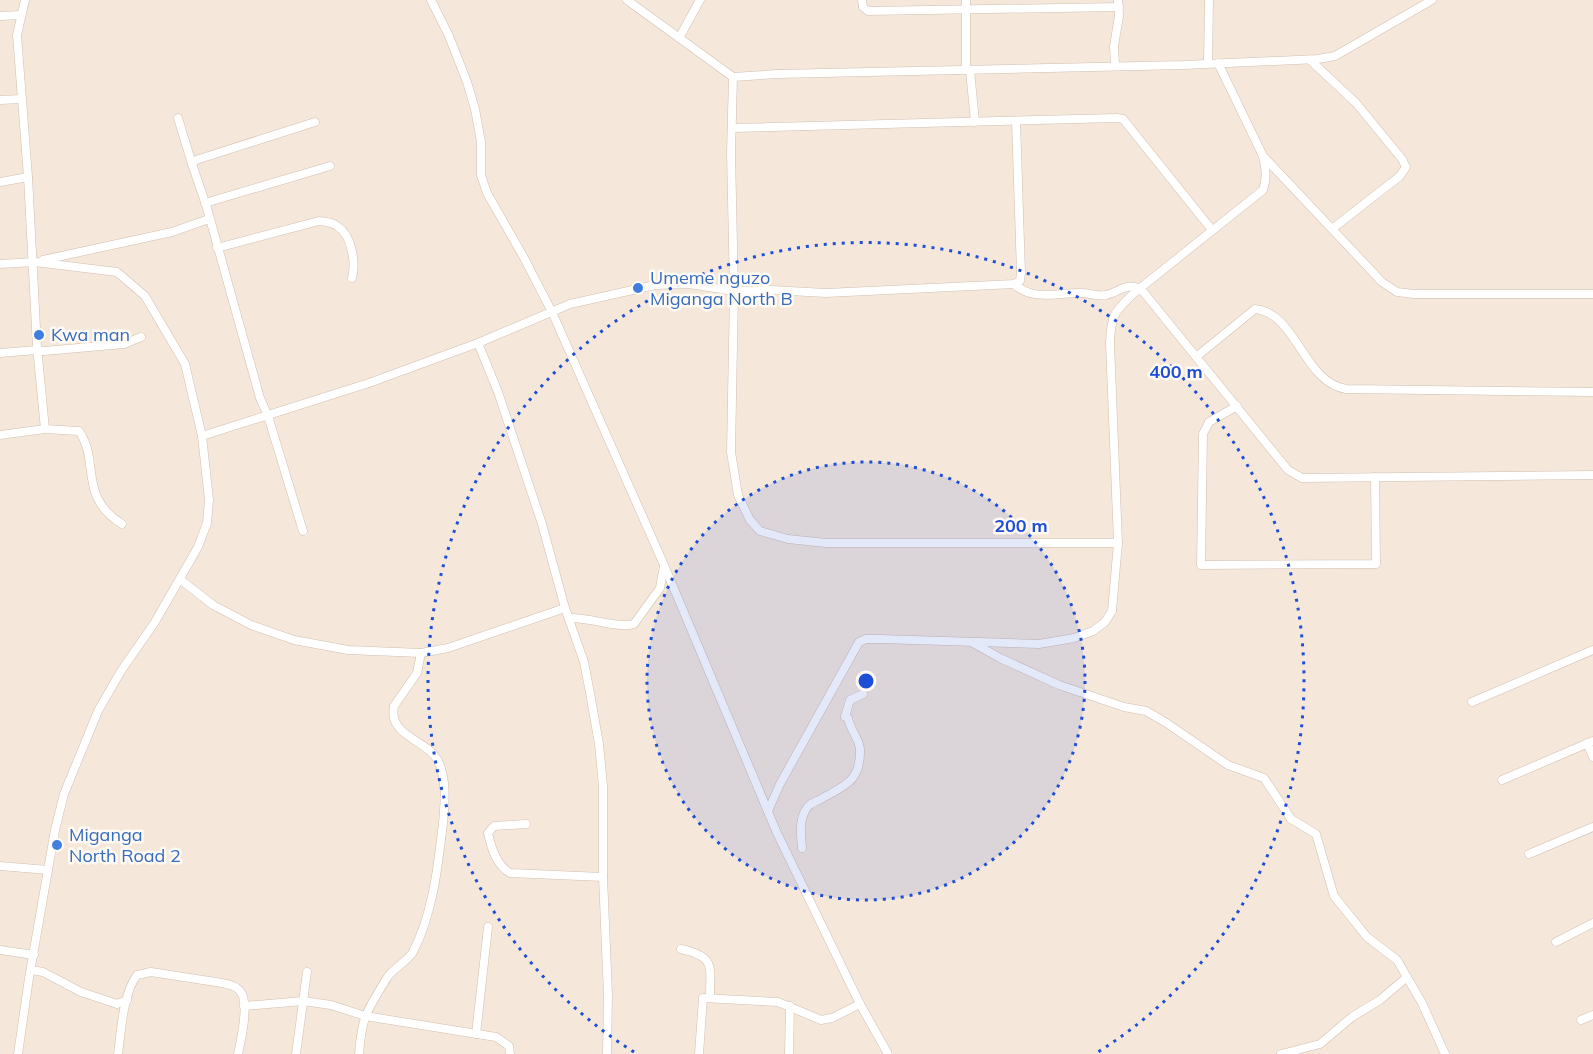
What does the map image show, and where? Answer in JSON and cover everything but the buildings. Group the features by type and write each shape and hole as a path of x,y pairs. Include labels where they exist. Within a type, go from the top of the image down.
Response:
{"street":[{"path":"25,0 17,35 45,429"},
{"path":"431,0 449,36 475,109 481,142 483,184 552,312 664,565 777,833 860,1004 888,1054"},
{"path":"627,0 733,77 1310,60 1335,56 1432,0"},
{"path":"679,38 700,0"},
{"path":"862,0 863,7 867,10 1118,3 1114,46 1115,66"},
{"path":"966,0 968,70 975,122"},
{"path":"1208,63 1209,0"},
{"path":"0,16 21,15"},
{"path":"1310,60 1356,103 1406,167 1400,176 1332,229"},
{"path":"768,811 780,784 859,642 866,639 1039,644 1074,638 1093,631 1106,622 1112,611 1118,543 1111,320 1123,303 1263,190 1266,180 1263,156 1218,63"},
{"path":"733,77 734,291 731,452 738,495 750,520 760,531 788,538 826,543 1118,543"},
{"path":"0,100 21,99"},
{"path":"732,128 1097,117 1123,119 1212,230"},
{"path":"178,118 206,203 260,398 268,416 303,531"},
{"path":"202,436 369,383 478,344 552,312 598,297 655,285 689,284 734,291 771,290 826,293 1014,284 1020,281 1021,273 1016,121"},
{"path":"192,164 196,160 315,122"},
{"path":"1263,156 1382,282 1397,292 1414,294 1593,294"},
{"path":"206,203 330,166"},
{"path":"0,182 28,177"},
{"path":"0,264 34,262 172,232 209,219"},
{"path":"217,248 319,221 334,224 345,235 354,259 352,278"},
{"path":"18,1054 48,870 64,794 98,711 121,671 181,580 204,536 209,500 202,436 185,364 145,296 117,272 34,262"},
{"path":"1014,284 1020,290 1044,295 1083,293 1102,296 1129,286 1141,289 1295,476 1316,479 1593,475"},
{"path":"1196,357 1255,309 1265,310 1278,318 1318,372 1334,387 1593,392"},
{"path":"0,353 124,344 141,337"},
{"path":"478,344 498,392 542,524 565,608 584,662 599,744 603,786 603,878 608,995 607,1054"},
{"path":"1237,406 1209,422 1203,434 1201,565 1376,564 1375,477"},
{"path":"0,435 45,429 79,431 86,440 91,482 97,499 122,524"},
{"path":"570,618 593,619 628,626 634,624 660,588 664,565"},
{"path":"181,580 222,610 274,634 348,650 421,653 476,640 565,608"},
{"path":"971,642 1059,685 1124,707 1146,711 1228,765 1264,778 1292,819 1316,834 1335,896 1367,937 1397,960 1422,1003 1444,1054"},
{"path":"1472,702 1593,650"},
{"path":"359,1054 365,1016 388,976 407,960 422,933 436,870 443,821 444,793 441,768 430,751 398,727 393,711 394,706 417,673 421,653"},
{"path":"802,848 801,825 807,807 846,786 858,765 860,748 848,718 844,717 850,700 863,694"},
{"path":"1502,780 1590,742 1593,757"},
{"path":"526,824 494,826 488,833 490,844 502,869 510,873 603,878"},
{"path":"1529,854 1593,827"},
{"path":"0,866 48,870"},
{"path":"1556,942 1593,923"},
{"path":"476,1034 488,927"},
{"path":"681,949 699,953 708,964 710,998"},
{"path":"0,950 34,955"},
{"path":"31,970 43,972 81,992 117,1004 127,1000"},
{"path":"118,1054 124,1010 137,975 151,972 232,985 240,990 244,1006 238,1054"},
{"path":"296,1054 307,972"},
{"path":"1281,1054 1320,1044 1352,1017 1380,1000 1407,977"},
{"path":"699,1054 703,998 769,1001 790,1006 817,1019 825,1020 860,1004"},
{"path":"244,1006 303,1001 331,1005 365,1016 496,1037 509,1046 510,1054"},
{"path":"789,1054 790,1006"},
{"path":"1581,1020 1593,1015"}],"shaded area":[{"path":"0,0 1593,0 1593,1054 0,1054"}],"place":[{"name":"Umeme nguzo Miganga North B","path":"638,288"},
{"name":"Kwa man","path":"39,335"},
{"name":"Miganga North Road 2","path":"57,845"}]}
